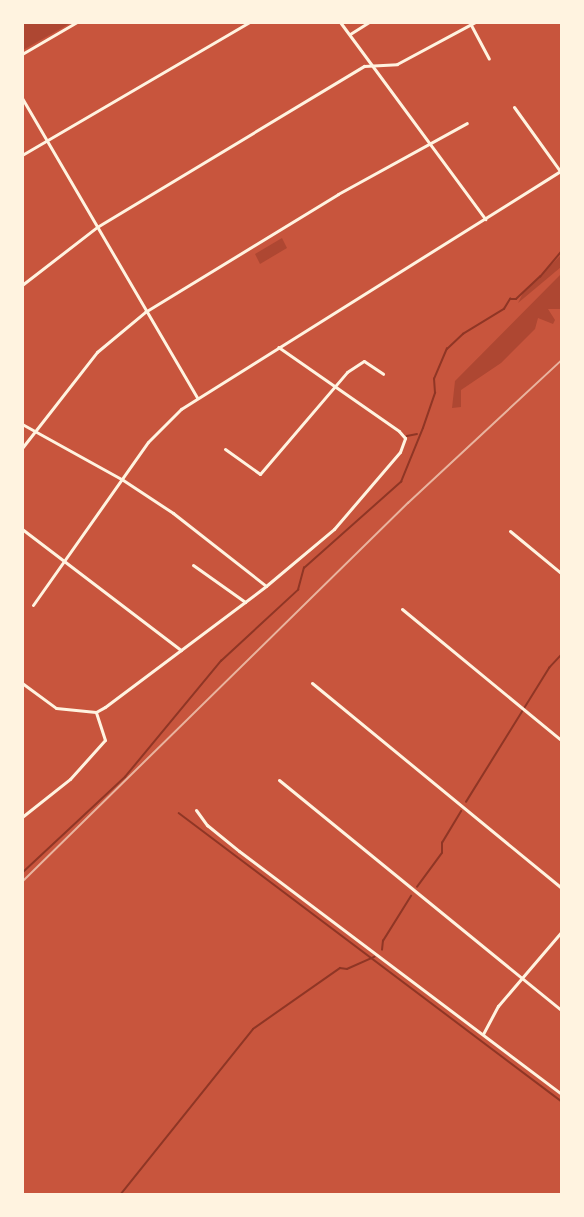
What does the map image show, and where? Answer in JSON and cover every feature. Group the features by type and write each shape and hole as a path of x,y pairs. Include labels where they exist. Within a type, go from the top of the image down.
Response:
{"street":[{"path":"22,54 77,22"},
{"path":"22,155 250,22"},
{"path":"340,22 484,219"},
{"path":"349,34 369,22"},
{"path":"22,285 96,227 370,64 397,64 475,22"},
{"path":"471,25 489,59"},
{"path":"22,98 197,398"},
{"path":"33,605 166,422 197,398 561,171 514,107"},
{"path":"22,448 97,352 145,312 429,142 467,123"},
{"path":"22,682 56,708 96,712 267,586 334,529 372,488 405,441 399,431 332,388 278,347"},
{"path":"225,449 260,474 332,388 364,361 383,374"},
{"path":"22,424 123,480 214,542 221,552 267,586"},
{"path":"22,529 181,650"},
{"path":"510,531 561,574"},
{"path":"192,565 245,602"},
{"path":"402,609 561,741"},
{"path":"312,683 561,888"},
{"path":"22,817 70,779 105,740 96,712"},
{"path":"279,780 561,1011"},
{"path":"196,810 207,825 239,851 561,1094"},
{"path":"483,1034 498,1006 520,977 561,931"}],"shaded area":[{"path":"23,22 71,22 71,23 23,50"},
{"path":"282,238 287,248 260,264 255,254"},
{"path":"561,255 561,267 518,303 523,293"},
{"path":"561,274 561,309 548,309 555,320 553,324 538,318 535,329 501,363 461,390 461,407 452,408 455,381"}],"waterway":[{"path":"22,873 125,777 221,661 298,590 304,568 401,482 423,428 435,393 434,379 447,349 463,334 504,309 510,299 516,299 540,277 562,251"},
{"path":"407,436 417,434"},
{"path":"466,802 549,668 562,654"},
{"path":"417,887 442,853 442,843 461,811"},
{"path":"179,813 562,1102"},
{"path":"382,950 383,941 411,896"},
{"path":"121,1194 253,1029 340,968 347,969 374,957"}],"railway":[{"path":"22,882 408,503 562,360"}]}
